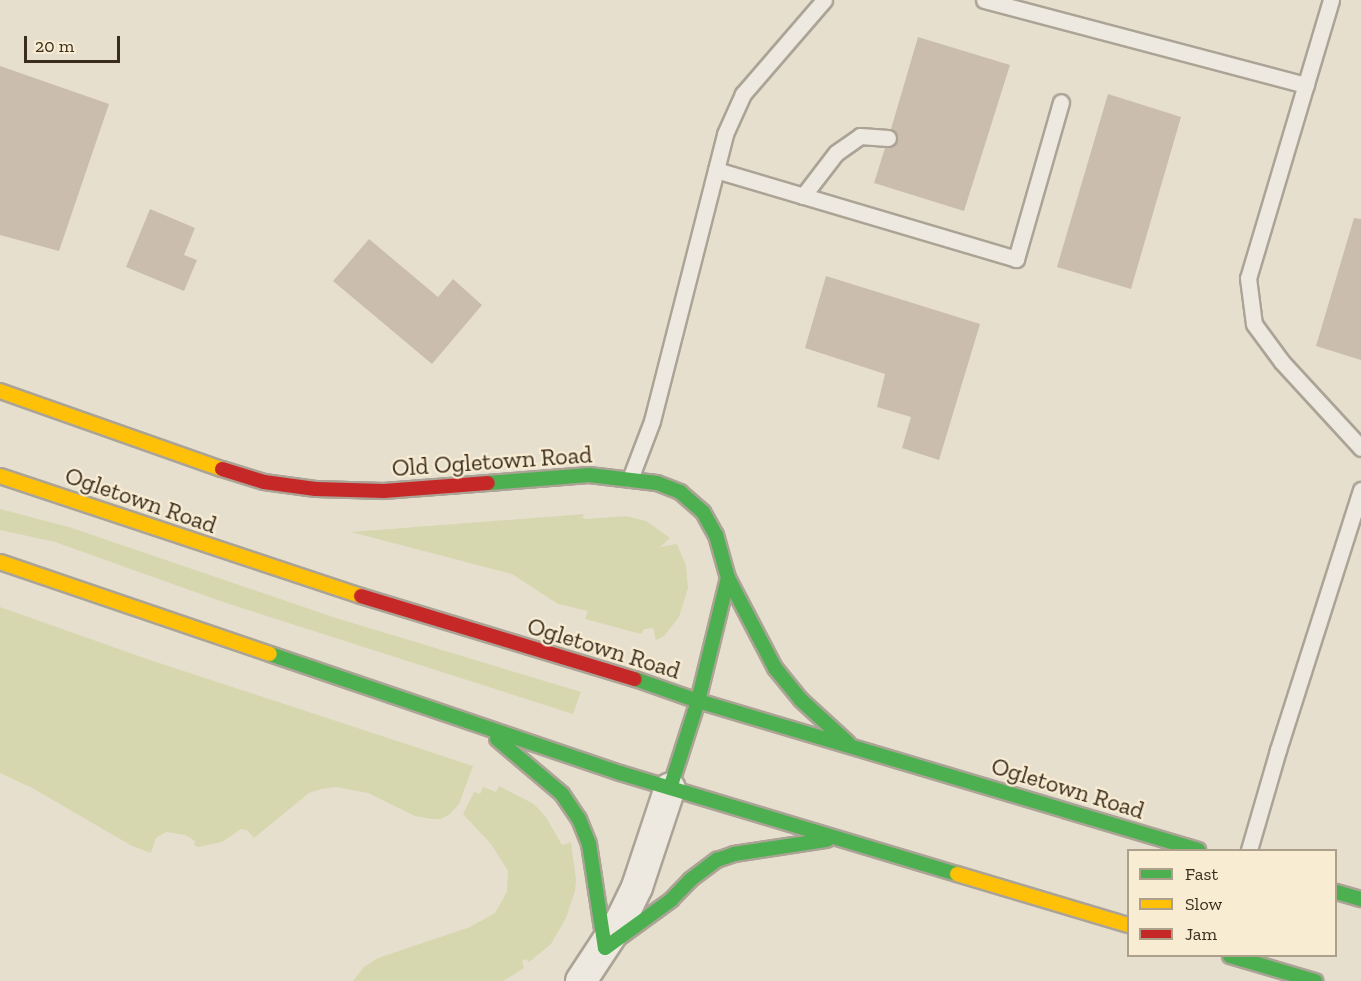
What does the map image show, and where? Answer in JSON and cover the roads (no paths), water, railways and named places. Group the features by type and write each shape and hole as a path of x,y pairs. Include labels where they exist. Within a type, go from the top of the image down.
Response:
{"main road":[{"name":"Old Ogletown Road","path":"0,391 186,458 264,482 316,489 384,491 589,475 657,483 680,492 703,512 716,535 728,578 698,701 670,788"},
{"name":"Ogletown Road","path":"0,476 247,560 434,620 1195,849"},
{"path":"0,562 484,728 670,788 1127,925"},
{"path":"728,578 775,668 787,684 854,748"},
{"path":"484,728 561,794 579,819 589,844 605,948 671,900 701,870 717,860 734,854 794,843 839,839"},
{"path":"1337,893 1361,899"},
{"path":"1233,957 1316,981"}],"street":[{"path":"582,981 605,948 637,887 670,788"}],"lane":[{"path":"630,479 652,421 725,134 743,94 824,0"},
{"path":"984,0 1306,85"},
{"path":"1043,16 1048,0"},
{"path":"1331,0 1248,278 1254,324 1282,362 1361,448"},
{"path":"716,170 1016,259 1061,102"},
{"path":"803,196 836,153 860,136 888,138"},
{"path":"1249,849 1278,750 1361,490"}]}
